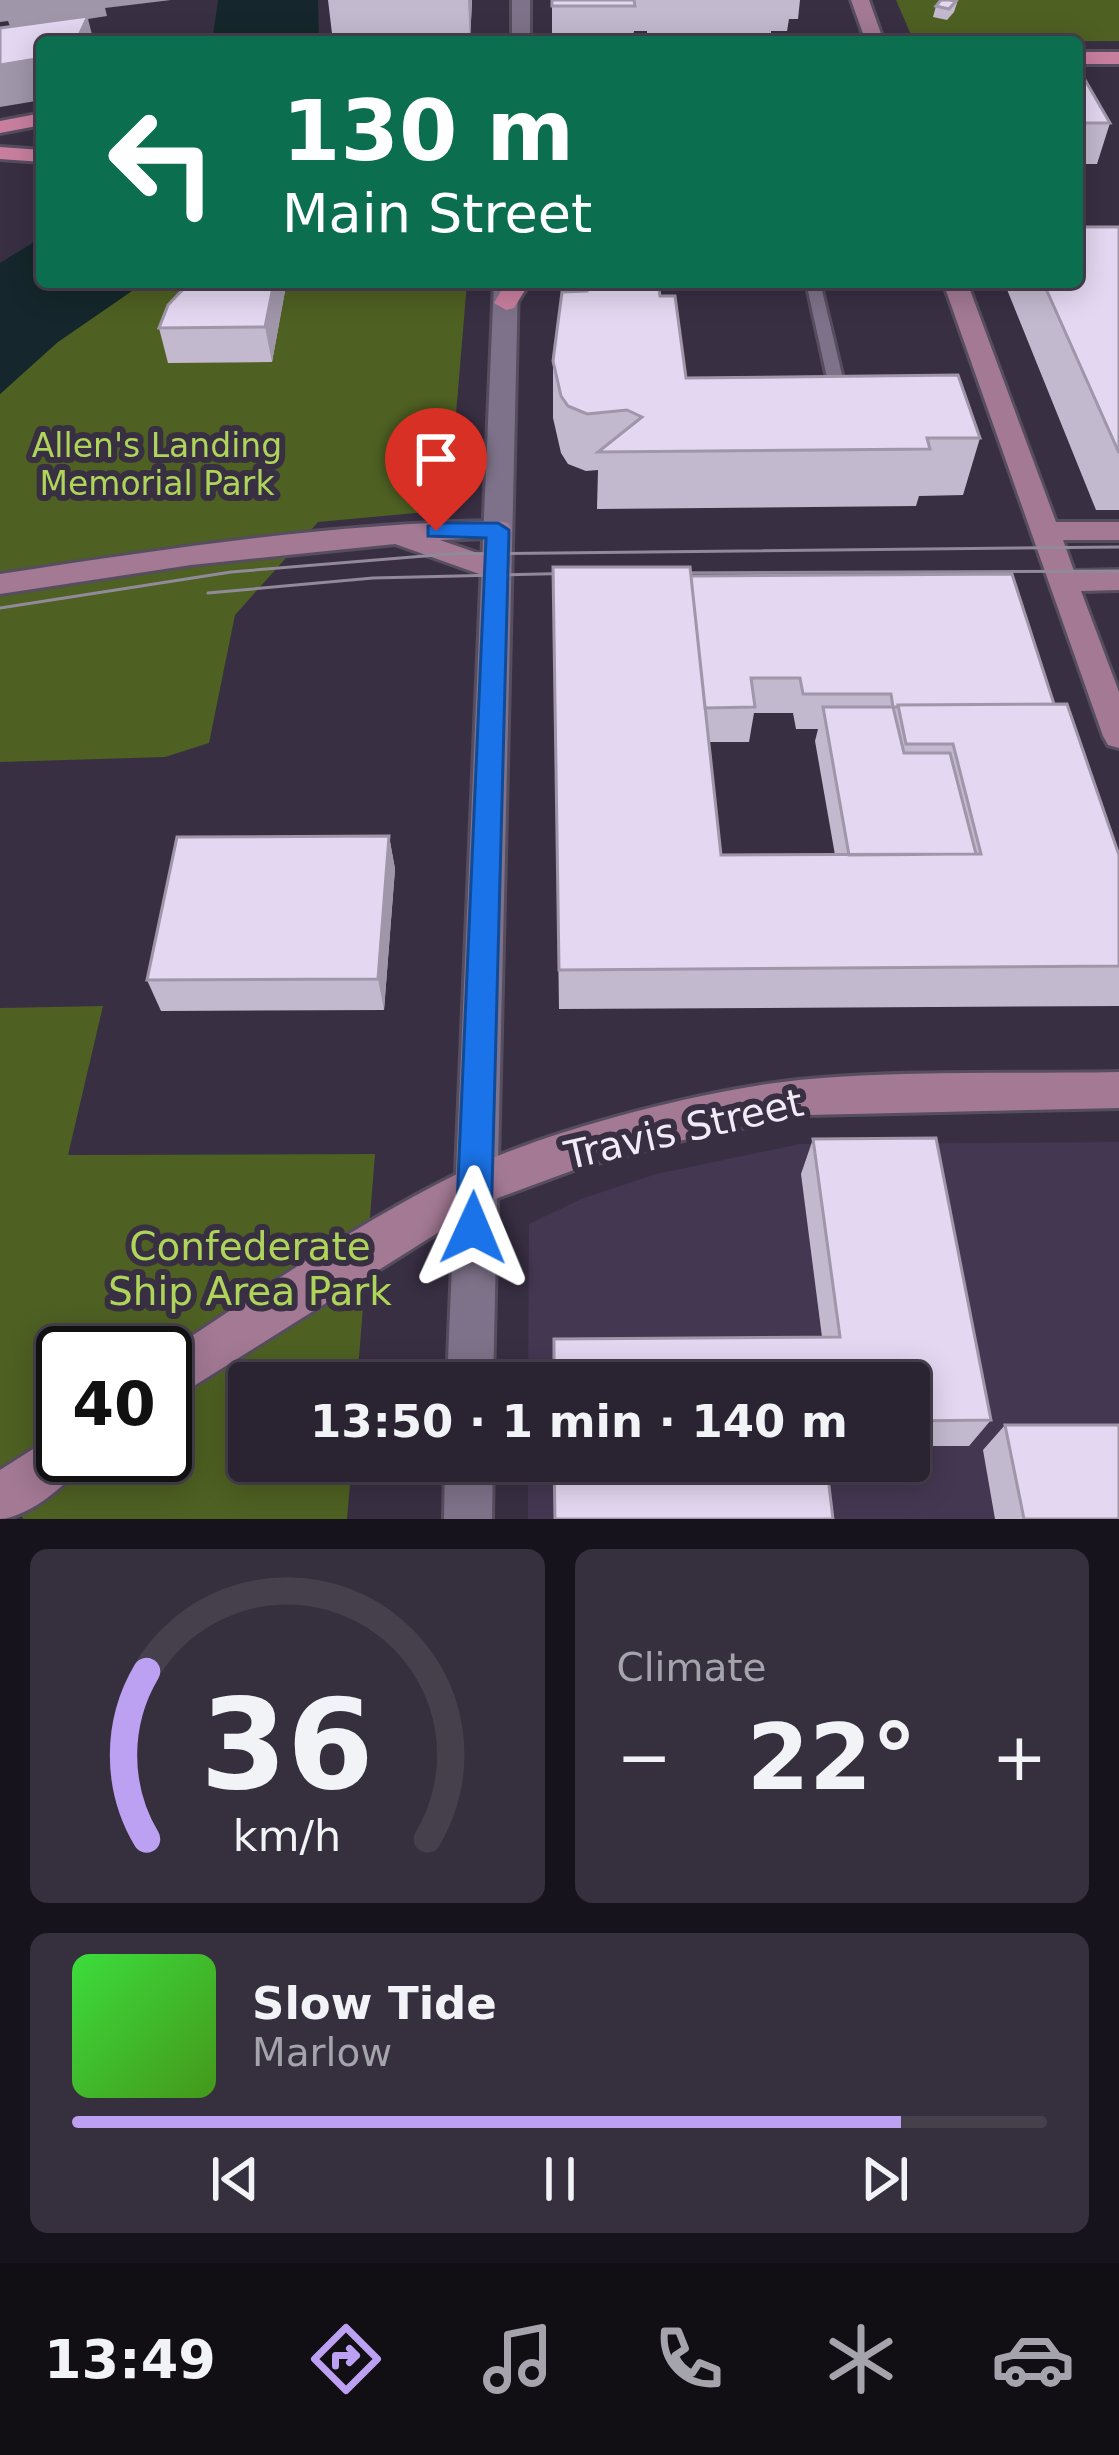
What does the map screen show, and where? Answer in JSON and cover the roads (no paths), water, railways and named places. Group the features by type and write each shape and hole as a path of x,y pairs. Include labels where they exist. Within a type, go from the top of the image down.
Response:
{"main road":[{"path":"860,0 873,36"},
{"path":"1083,58 1119,58"},
{"path":"0,127 36,120"},
{"path":"5,153 36,156"},
{"path":"957,288 1119,736"},
{"path":"0,584 118,564 498,530"},
{"path":"1045,531 1119,531"},
{"path":"389,537 496,570"},
{"path":"1063,581 1119,580"},
{"name":"Travis Street","path":"192,1362 474,1187 604,1142 691,1119 808,1097 1119,1090"},
{"path":"0,1498 36,1473"}],"street":[{"path":"521,0 521,36"},
{"path":"470,1362 496,570 510,289"},
{"path":"468,1519 469,1482"}],"lane":[{"path":"814,288 843,412"}],"tram line":[{"path":"0,608 231,572 449,554 1119,547"},
{"path":"657,573 1119,571"},
{"path":"208,593 373,578 585,573"}],"park label":[{"name":"Allen's Landing Memorial Park","path":"157,464"},
{"name":"Confederate Ship Area Park","path":"250,1268"}]}
